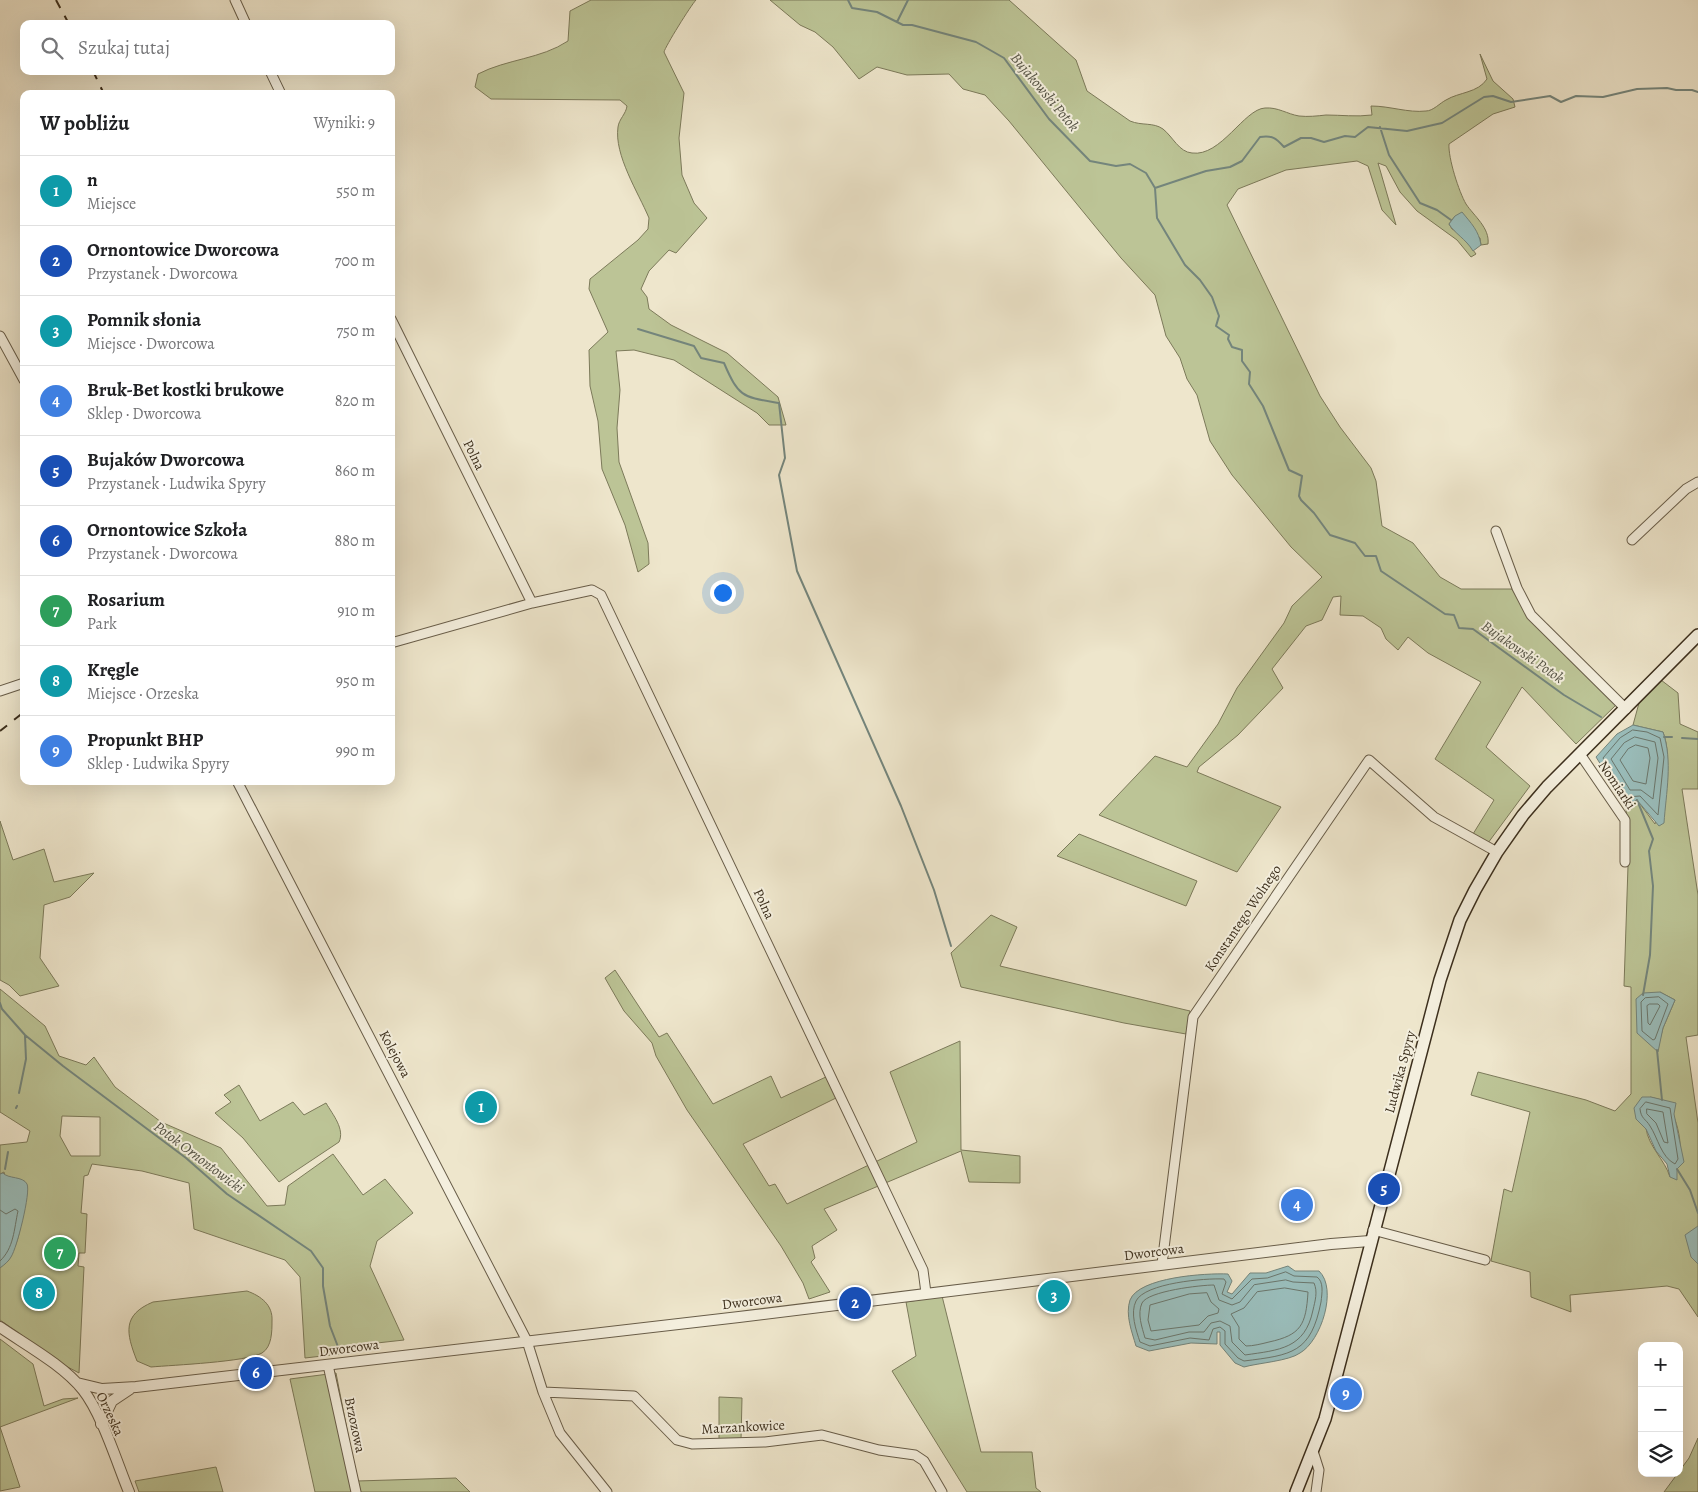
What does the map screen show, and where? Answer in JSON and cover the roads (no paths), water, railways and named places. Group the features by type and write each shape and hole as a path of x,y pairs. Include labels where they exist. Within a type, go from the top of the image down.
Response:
{"main road":[{"name":"Ludwika Spyry","path":"1296,1492 1325,1419 1449,950 1460,920 1497,852 1529,808 1698,635"}],"street":[{"path":"235,0 244,20"},
{"path":"272,75 279,90"},
{"name":"Polna","path":"395,327 532,603"},
{"path":"0,336 20,373"},
{"path":"1632,540 1686,489 1698,482"},
{"path":"1496,531 1516,588 1531,615 1626,709"},
{"name":"Polna","path":"395,642 532,603 592,590 602,595 923,1270 926,1293"},
{"path":"0,691 20,684"},
{"name":"Nomiarki","path":"1580,754 1625,820 1625,862"},
{"name":"Konstantego Wolnego","path":"1162,1264 1192,1016 1369,760 1434,817 1497,852"},
{"name":"Kolejowa","path":"239,785 527,1341"},
{"path":"1372,1236 1485,1260"},
{"name":"Dworcowa","path":"77,1383 104,1389 136,1387 926,1293 1372,1236"},
{"name":"Orzeska","path":"0,1326 77,1383 91,1402 129,1492"},
{"path":"527,1341 543,1392 560,1433 607,1492"},
{"name":"Brzozowa","path":"328,1365 356,1492"},
{"name":"Dworcowa","path":"111,1402 136,1387"},
{"path":"101,1424 111,1402 110,1392 104,1389 94,1392 91,1402 111,1402"},
{"name":"Marzankowice","path":"543,1392 634,1396 677,1440 692,1444 765,1442 822,1435 879,1450 915,1455 924,1461 942,1492"},
{"path":"1313,1451 1318,1462 1316,1492"}],"water":[{"path":"1462,212 1474,227 1480,240 1481,245 1473,251 1449,224 1455,216"},
{"path":"1633,725 1663,732 1666,743 1668,754 1667,789 1664,823 1659,826 1637,800 1626,805 1596,757 1617,734"},
{"path":"1660,992 1675,1000 1663,1028 1658,1052 1637,1033 1636,999 1643,993"},
{"path":"1642,1097 1651,1097 1676,1103 1674,1114 1684,1162 1677,1169 1677,1180 1670,1177 1667,1164 1656,1151 1646,1129 1636,1119 1634,1108"},
{"path":"3,1173 25,1181 28,1189 23,1220 14,1252 9,1260 0,1268 0,1174"},
{"path":"1698,1226 1698,1264 1691,1257 1685,1235"},
{"path":"1288,1266 1295,1271 1319,1271 1325,1279 1327,1290 1327,1302 1320,1327 1308,1347 1295,1356 1244,1367 1235,1363 1220,1345 1220,1332 1217,1332 1217,1344 1191,1343 1149,1351 1136,1346 1128,1312 1130,1300 1136,1292 1146,1286 1174,1278 1205,1274 1228,1274 1232,1281 1227,1292 1232,1294 1250,1273 1266,1273"}],"waterway":[{"name":"Bujakowski Potok","path":"848,0 852,8 877,12 903,25 912,25 976,42 1004,58 1049,119 1090,161 1116,166 1130,164 1146,173 1155,188 1157,218 1185,265 1200,280 1212,297 1219,316 1216,326 1229,335 1228,339 1232,347 1242,350 1242,361 1250,372 1249,384 1263,406 1289,470 1302,476 1299,496 1330,535 1355,543 1365,556 1376,556 1381,571 1445,614 1454,615 1459,628 1473,629 1564,695 1601,717"},
{"path":"897,22 908,0"},
{"path":"1155,188 1206,171 1230,167 1242,161 1260,137 1268,136 1274,138 1284,147 1301,138 1311,138 1324,142 1345,136 1355,137 1368,127 1407,131 1442,123 1484,97 1493,96 1511,102 1550,96 1561,102 1576,96 1603,97 1637,89 1667,88 1698,92"},
{"path":"1380,127 1389,155 1420,203 1437,210 1451,220"},
{"path":"638,329 694,346 701,358 724,363 734,383 744,394 757,399 779,403 785,458 779,475 797,571 901,806 934,890 951,946"},
{"path":"1664,737 1672,737"},
{"path":"1682,738 1698,739"},
{"name":"Bujakowski Potok","path":"1637,800 1653,839 1649,851 1653,886 1650,955 1643,995"},
{"name":"Potok Ornontowicki","path":"0,1003 2,1009 25,1035 63,1066 186,1158 227,1194 311,1251 323,1268 323,1286 330,1326 340,1352"},
{"path":"19,1093 26,1059 25,1036"},
{"name":"Bujakowski Potok","path":"1657,1050 1662,1100"},
{"path":"5,1169 8,1152"},
{"name":"Bujakowski Potok","path":"1677,1169 1690,1190 1698,1213"}],"railway":[{"path":"56,0 67,20"},
{"path":"95,75 102,90"},
{"path":"0,731 20,715"}],"place":[{"name":"n","path":"481,1107"},
{"name":"Bujaków Dworcowa","path":"1384,1189"},
{"name":"Bruk-Bet kostki brukowe","path":"1297,1205"},
{"name":"Rosarium","path":"60,1253"},
{"name":"Kręgle","path":"39,1293"},
{"name":"Pomnik słonia","path":"1054,1296"},
{"name":"Ornontowice Dworcowa","path":"855,1303"},
{"name":"Ornontowice Szkoła","path":"256,1373"},
{"name":"Propunkt BHP","path":"1346,1394"}]}
